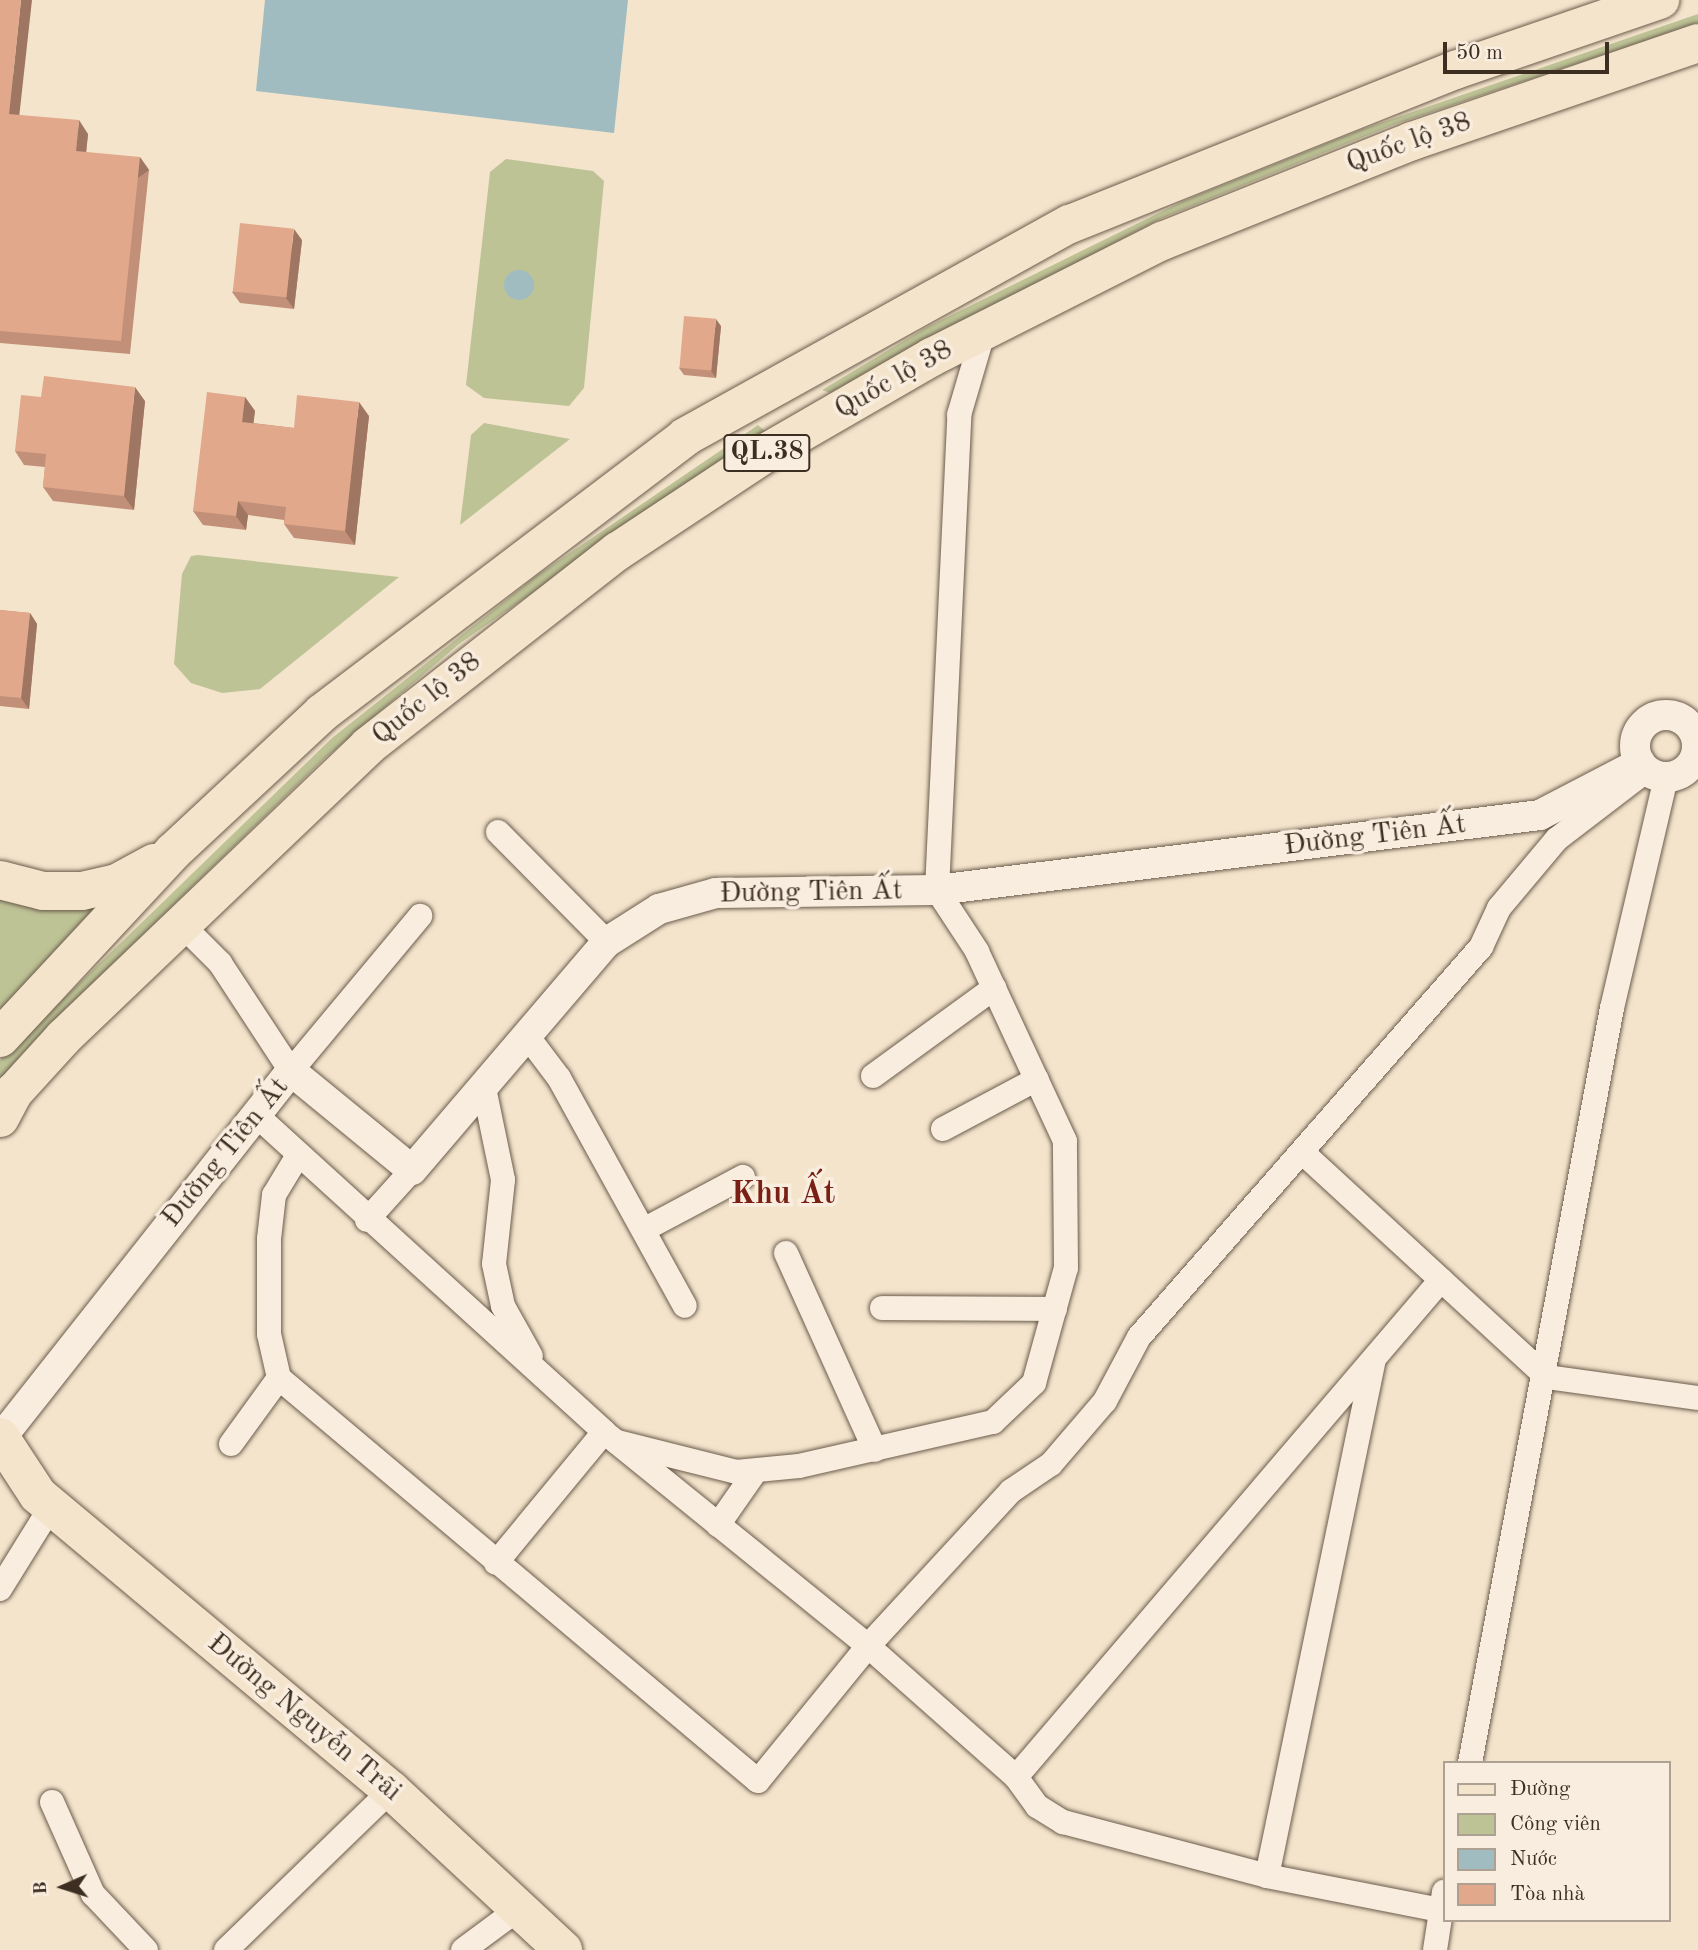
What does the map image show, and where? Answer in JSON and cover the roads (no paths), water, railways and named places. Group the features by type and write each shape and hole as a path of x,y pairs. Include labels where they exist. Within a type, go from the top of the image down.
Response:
{"main road":[{"name":"Quốc lộ 38","path":"0,1038 174,851 322,713 662,452 779,383 1070,224 1455,70 1660,0"},
{"name":"Quốc lộ 38","path":"0,1118 40,1064 180,923 437,689 618,551 806,431 984,330 1162,242 1303,183 1698,43"},
{"path":"779,383 806,431"},
{"path":"0,880 43,891 82,891 117,883 174,851"},
{"name":"Đường Nguyễn Trãi","path":"0,1438 45,1500 391,1790 562,1950"},
{"path":"0,1492 45,1500"}],"street":[{"path":"610,1437 755,1472 875,1450 993,1422 1034,1383 1066,1268 1065,1141 994,988 937,890 959,415 984,330"},
{"path":"297,1157 275,1195 269,1239 269,1334 279,1378 758,1781 868,1646 1011,1491 1051,1464 1105,1401 1139,1337 1481,947 1499,908 1557,839 1651,770 1691,764 1697,742 1682,719 1652,718 1635,743 1651,770 1547,1377 1470,1761"},
{"name":"Đường Tiên Ất","path":"0,1438 290,1071 412,1170 607,942 659,909 716,892 937,890 1540,815 1651,770"},
{"path":"498,832 607,942"},
{"path":"180,923 220,963 290,1071 420,916"},
{"path":"873,1076 994,988"},
{"path":"528,1037 559,1078 645,1229 685,1306"},
{"path":"943,1129 1037,1079"},
{"path":"484,1088 503,1180 494,1264 503,1306 539,1371"},
{"path":"255,1114 297,1157 610,1437 868,1646 1016,1777 1037,1806 1063,1822 1267,1876 1442,1901 1435,1950"},
{"path":"1302,1152 1547,1377 1698,1398"},
{"path":"367,1220 412,1170"},
{"path":"645,1229 743,1177"},
{"path":"786,1253 875,1450"},
{"path":"1016,1777 1440,1280"},
{"path":"882,1308 1055,1309"},
{"path":"1267,1876 1375,1355"},
{"path":"231,1444 279,1378"},
{"path":"496,1563 610,1437"},
{"path":"718,1525 755,1472"},
{"path":"0,1589 45,1500"},
{"path":"226,1950 391,1790"},
{"path":"52,1802 83,1878 146,1950"},
{"path":"463,1950 517,1910"}],"water":[{"path":"265,0 628,0 614,133 256,91"},
{"path":"519,270 530,274 534,285 530,296 519,300 508,296 504,285 508,274"}],"district":[{"name":"Khu Ất","path":"783,1195"}]}
